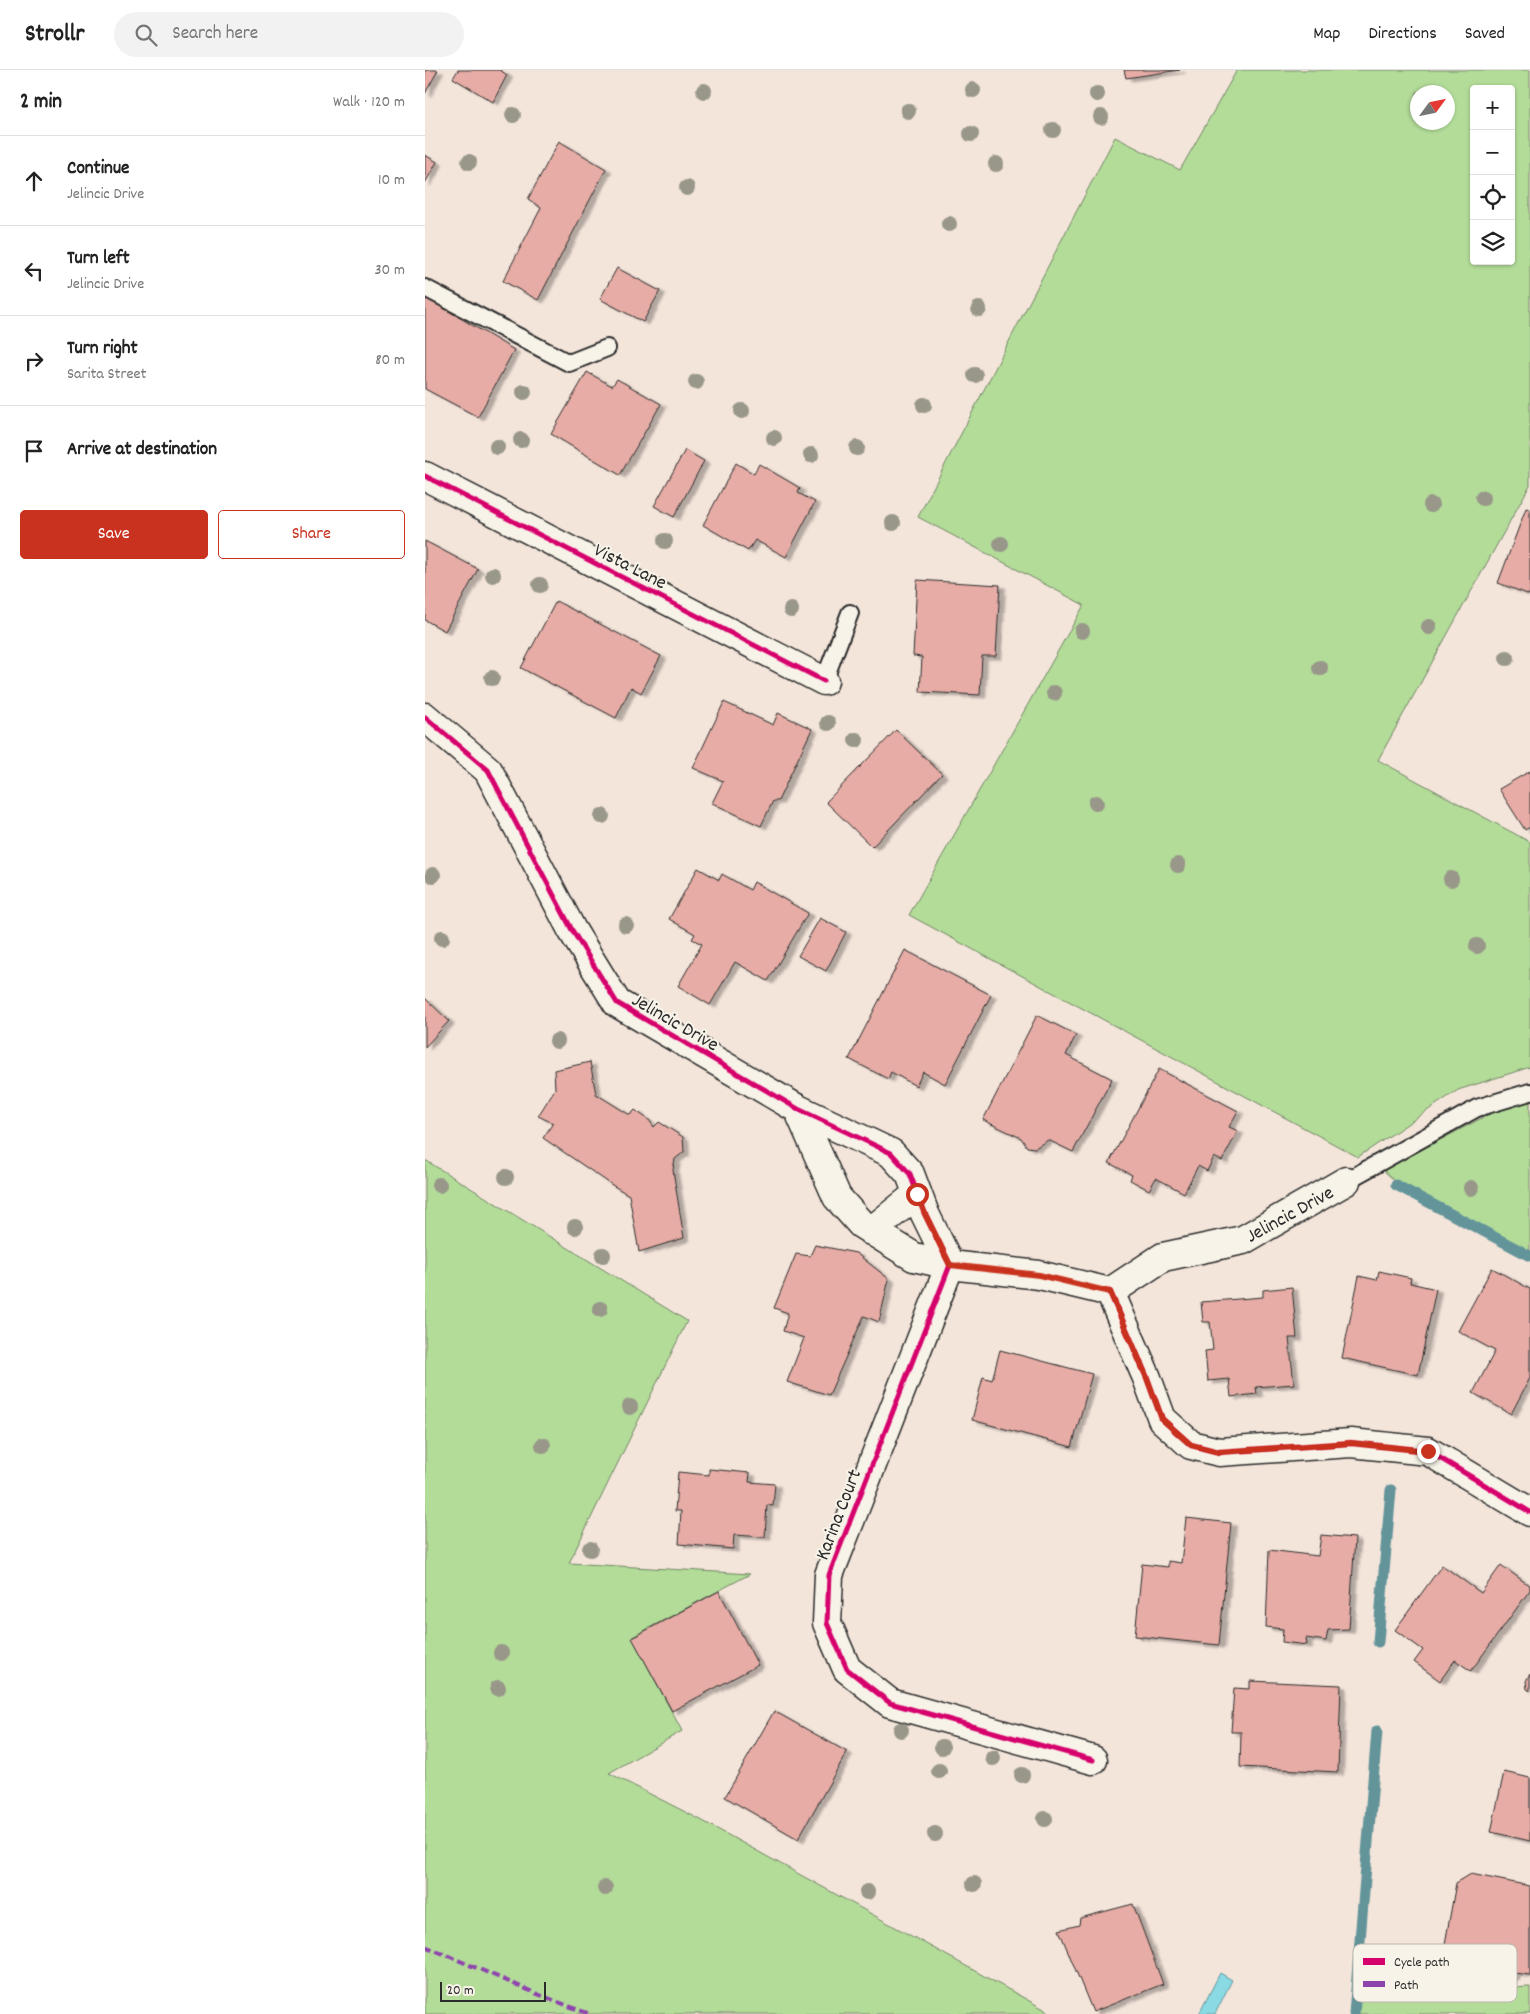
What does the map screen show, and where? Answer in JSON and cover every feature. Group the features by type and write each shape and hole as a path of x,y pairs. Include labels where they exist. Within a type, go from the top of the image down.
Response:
{"street":[{"name":"Vista Lane","path":"425,476 824,681"},
{"name":"Jelincic Drive","path":"425,717 488,770 572,930 617,1004 797,1109 891,1153 910,1174 925,1214 950,1265"},
{"path":"797,1109 837,1197 861,1224 914,1257 950,1265 1039,1275 1110,1292 1147,1378 1162,1419 1191,1445 1219,1452 1351,1443 1428,1451 1530,1512"},
{"name":"Jelincic Drive","path":"1110,1292 1163,1257 1243,1240 1346,1181"},
{"path":"871,1231 917,1194"},
{"name":"Karina Court","path":"950,1265 829,1574 827,1623 847,1669 890,1703 1093,1760"}],"lane":[{"path":"425,288 569,363 607,348"},
{"path":"824,681 850,613"},
{"name":"Jelincic Drive","path":"1346,1181 1477,1108 1530,1092"}],"green space":[{"path":"1237,70 1530,70 1530,485 1378,760 1530,842 1530,1067 1458,1090 1358,1157 909,915 1084,605 918,517 1115,137 1180,170"},
{"path":"1530,1101 1530,1252 1395,1181 1383,1170 1499,1109"},
{"path":"425,1160 687,1321 569,1563 750,1574 632,1637 682,1731 609,1773 699,1819 1053,2014 425,2014"},
{"path":"1530,1987 1530,2014 1354,2014 1355,2002 1517,2002 1517,1988"}],"water":[{"path":"1220,1973 1232,1980 1215,2014 1199,2014"}],"building":[{"path":"425,70 438,70 425,94"},
{"path":"458,70 500,70 507,75 493,102 453,78"},
{"path":"1124,70 1180,70 1126,78"},
{"path":"559,141 606,169 538,300 503,281 541,208 528,199"},
{"path":"425,155 437,162 425,183"},
{"path":"617,268 660,291 643,322 600,299"},
{"path":"425,297 514,350 478,417 425,389"},
{"path":"587,372 612,386 617,379 661,404 620,475 551,434"},
{"path":"685,450 704,461 674,517 654,506"},
{"path":"736,463 754,474 759,464 800,488 798,493 815,502 786,557 755,540 748,551 703,525"},
{"path":"1526,508 1530,509 1530,595 1498,583"},
{"path":"425,541 478,569 445,631 425,620"},
{"path":"917,580 1000,585 996,656 982,656 980,695 920,692 922,657 913,656"},
{"path":"556,601 661,656 641,693 631,687 616,718 521,668"},
{"path":"724,702 773,725 778,713 812,729 778,801 773,801 761,826 712,803 723,781 693,768"},
{"path":"896,730 942,774 872,847 826,802"},
{"path":"1530,771 1530,827 1525,830 1499,789"},
{"path":"698,868 719,880 722,874 750,890 754,882 808,913 768,981 735,962 710,1005 678,986 702,944 692,939 695,934 669,919"},
{"path":"820,918 846,932 826,971 798,956"},
{"path":"905,950 991,995 945,1084 923,1072 916,1086 891,1072 888,1079 849,1059"},
{"path":"425,998 449,1021 425,1047"},
{"path":"1037,1015 1076,1035 1066,1055 1112,1079 1073,1152 1048,1140 1035,1148 1027,1147 1021,1138 983,1120"},
{"path":"590,1062 596,1094 630,1115 635,1110 649,1120 654,1127 659,1122 683,1137 684,1152 675,1159 673,1170 684,1238 639,1252 629,1195 543,1138 553,1123 538,1116 555,1089 554,1070"},
{"path":"1159,1069 1238,1111 1229,1127 1238,1131 1222,1161 1214,1157 1207,1171 1198,1166 1184,1193 1156,1178 1149,1190 1130,1180 1132,1175 1109,1163"},
{"path":"815,1245 856,1253 889,1279 879,1322 864,1316 829,1395 787,1382 804,1338 783,1331 788,1313 774,1308 796,1254 810,1256"},
{"path":"1492,1268 1530,1289 1530,1378 1511,1414 1473,1393 1495,1351 1458,1331"},
{"path":"1379,1271 1411,1278 1410,1283 1436,1289 1418,1375 1342,1358 1359,1276 1377,1280"},
{"path":"1292,1287 1297,1338 1289,1338 1294,1384 1256,1387 1257,1394 1231,1397 1229,1379 1208,1381 1205,1351 1213,1350 1210,1322 1203,1322 1201,1302 1263,1297 1263,1290"},
{"path":"1000,1350 1092,1374 1072,1447 972,1420 983,1377 992,1380"},
{"path":"709,1469 750,1473 749,1482 775,1484 773,1506 767,1505 765,1537 734,1535 733,1549 679,1544 681,1511 675,1511 678,1472 709,1475"},
{"path":"1186,1518 1231,1523 1219,1645 1135,1636 1142,1564 1168,1567 1168,1561 1181,1563"},
{"path":"1321,1535 1355,1538 1349,1629 1328,1630 1326,1641 1306,1638 1307,1645 1282,1642 1283,1629 1266,1627 1269,1550 1318,1556"},
{"path":"1442,1565 1481,1593 1501,1565 1530,1586 1530,1590 1471,1671 1455,1660 1440,1681 1414,1662 1423,1650 1395,1630"},
{"path":"719,1591 758,1665 672,1711 632,1638"},
{"path":"1530,1674 1530,1691 1527,1689 1526,1681"},
{"path":"1250,1681 1341,1685 1338,1772 1240,1767 1241,1732 1231,1732 1234,1688 1250,1689"},
{"path":"774,1711 847,1752 798,1839 725,1797"},
{"path":"1504,1772 1530,1778 1530,1841 1491,1832"},
{"path":"1471,1874 1530,1886 1530,1975 1517,1973 1517,1944 1445,1944 1456,1883"},
{"path":"1133,1904 1163,1984 1093,2012 1059,1930 1079,1925 1080,1918"}],"waterway":[{"path":"1396,1185 1530,1256"},
{"path":"1378,1642 1391,1490"},
{"path":"1360,1944 1377,1731"},
{"path":"1354,2014 1355,2002"}],"marked path":[{"path":"425,1946 590,2014"}],"cycle path":[{"path":"425,476 824,681"},
{"path":"425,717 488,770 572,930 617,1003 798,1109 891,1153 910,1174 925,1214 950,1265 829,1575 827,1623 847,1669 890,1703 1093,1760"},
{"path":"1110,1292 1147,1378 1162,1419 1191,1445 1219,1452 1351,1443 1428,1451 1530,1512"}],"route":[{"path":"917,1194 950,1265 1039,1275 1110,1292 1147,1378 1162,1419 1191,1445 1219,1452 1351,1443 1428,1451"}]}
